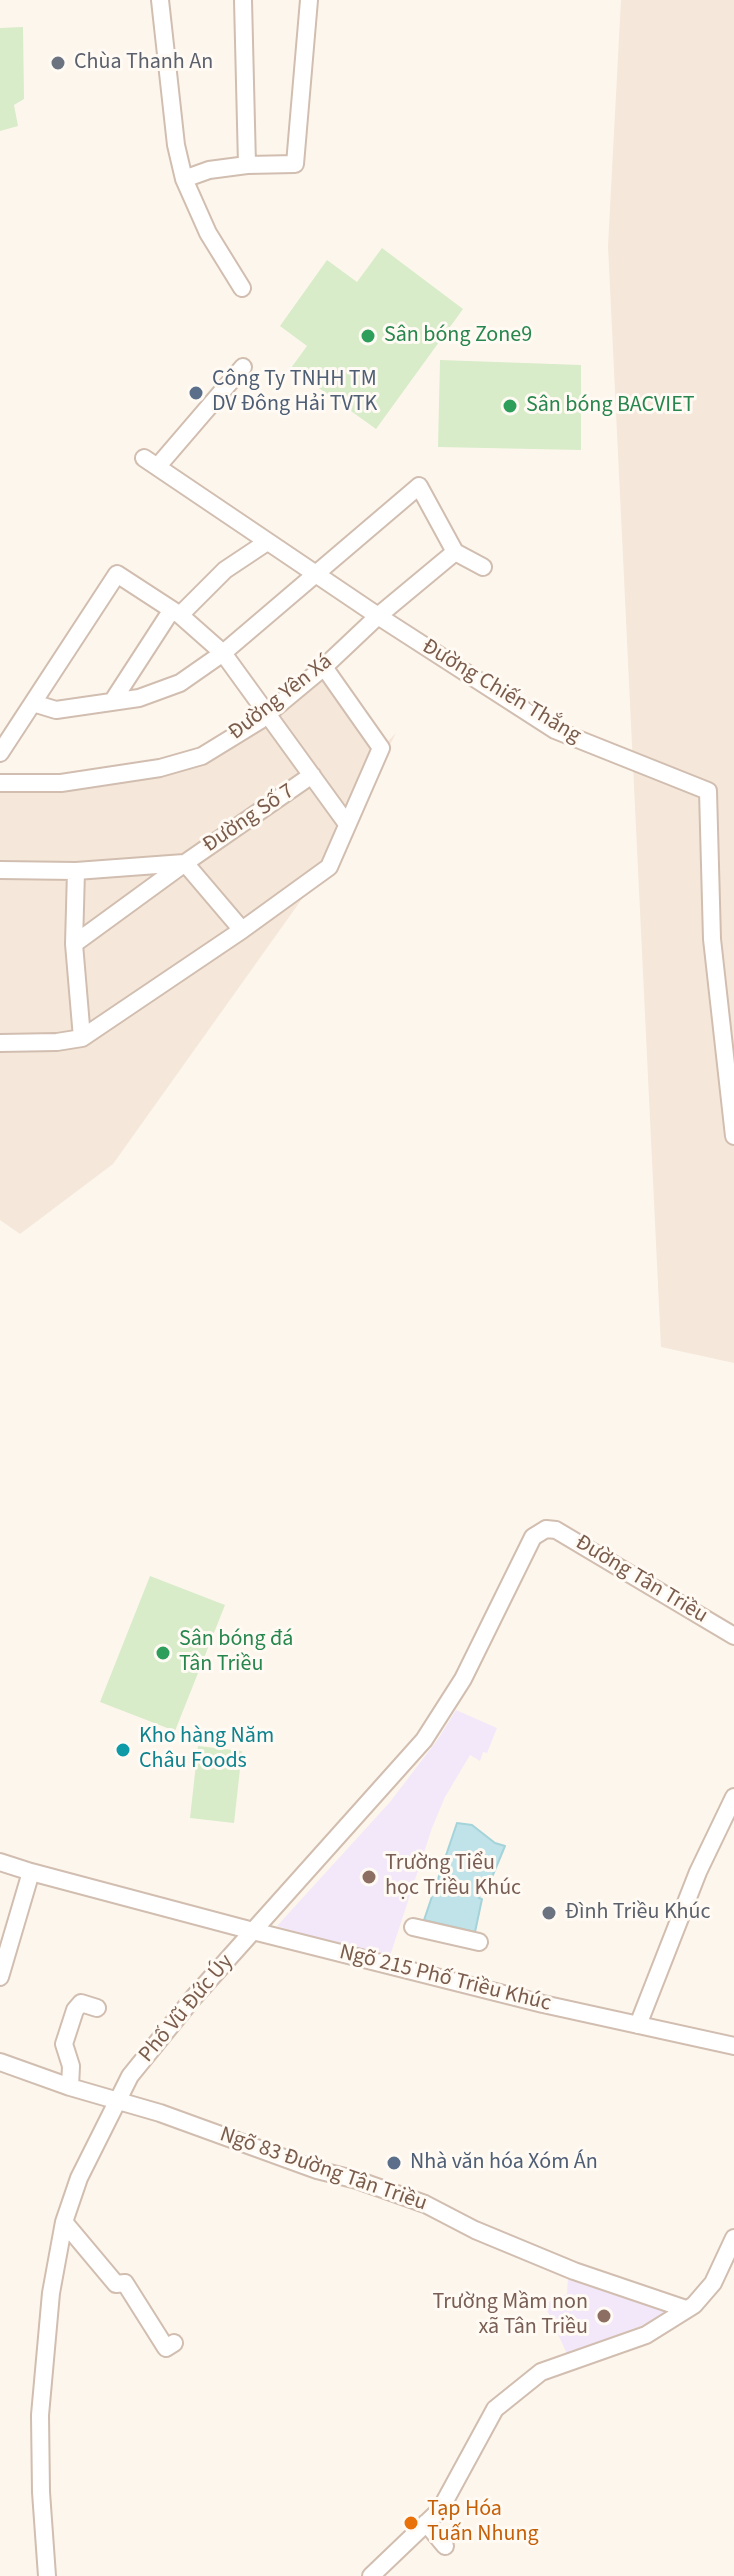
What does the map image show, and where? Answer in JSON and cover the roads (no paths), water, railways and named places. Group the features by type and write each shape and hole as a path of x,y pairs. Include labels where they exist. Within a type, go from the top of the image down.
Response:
{"street":[{"path":"160,0 176,145 184,179 208,233 242,288"},
{"path":"243,0 247,165"},
{"path":"184,179 209,170 295,164 309,0"},
{"path":"243,367 151,462 378,616"},
{"path":"33,703 56,710 139,698 180,683 223,653 419,486 455,552 483,567"},
{"path":"112,702 176,613 225,570 267,542"},
{"name":"Đường Yên Xá","path":"0,783 61,783 160,768 202,756 268,713 455,552"},
{"path":"0,753 117,574 176,613 223,653 347,824"},
{"name":"Đường Chiến Thắng","path":"378,616 555,730 708,791 712,939 734,1136"},
{"path":"0,1043 57,1042 82,1038 329,867 381,748 324,667"},
{"name":"Đường Số 7","path":"74,944 312,775"},
{"path":"0,783 0,793"},
{"path":"0,870 76,871 185,863 242,930"},
{"path":"76,871 74,944 82,1038"},
{"name":"Đường Tân Triều","path":"546,1529 565,1536 734,1636"},
{"name":"Phố Vũ Đức Úy","path":"47,2576 40,2415 51,2293 64,2222 79,2178 130,2076 274,1904 379,1792 432,1728 463,1679 533,1537 546,1529"},
{"path":"638,2025 698,1872 734,1797"},
{"name":"Ngõ 215 Phố Triều Khúc","path":"0,1862 253,1931 543,2004 734,2046"},
{"path":"0,1977 31,1872"},
{"path":"413,1927 479,1942"},
{"path":"70,2087 71,2066 64,2044 75,2010 81,2003 97,2008"},
{"name":"Ngõ 83 Đường Tân Triều","path":"0,2062 425,2204 475,2230 574,2271 686,2309"},
{"path":"64,2222 116,2284 125,2283 166,2348 174,2343"},
{"path":"374,2575 440,2510 495,2409 541,2372 646,2335 667,2324 700,2299 713,2283 734,2238"},
{"path":"426,2523 445,2546"}],"water":[{"path":"457,1823 472,1825 495,1843 505,1846 487,1889 483,1887 479,1898 482,1899 475,1932 424,1920"}],"place":[{"name":"Chùa Thanh An","path":"58,63"},
{"name":"Sân bóng Zone9","path":"368,336"},
{"name":"Công Ty TNHH TM DV Đông Hải TVTK","path":"196,393"},
{"name":"Sân bóng BACVIET","path":"510,406"},
{"name":"Sân bóng đá Tân Triều","path":"163,1653"},
{"name":"Kho hàng Năm Châu Foods","path":"123,1750"},
{"name":"Trường Tiểu học Triều Khúc","path":"369,1877"},
{"name":"Đình Triều Khúc","path":"549,1913"},
{"name":"Nhà văn hóa Xóm Án","path":"394,2163"},
{"name":"Trường Mầm non xã Tân Triều","path":"604,2316"},
{"name":"Tạp Hóa Tuấn Nhung","path":"411,2523"}]}
